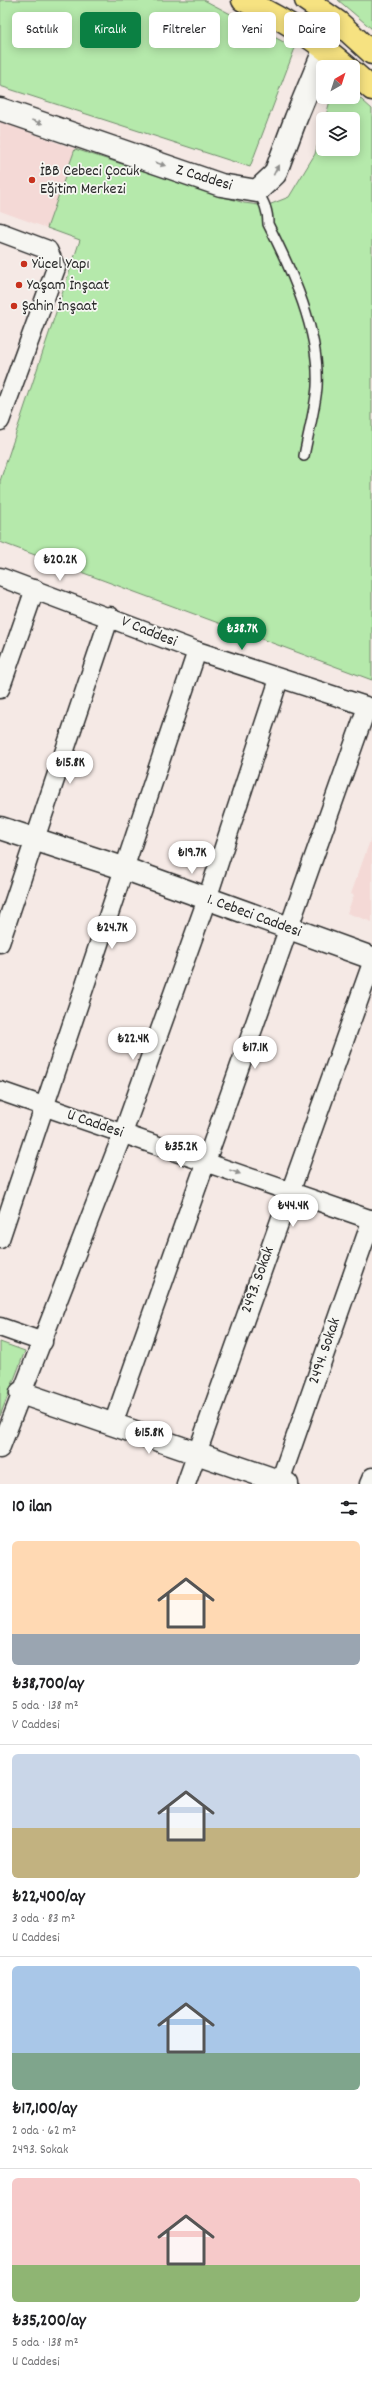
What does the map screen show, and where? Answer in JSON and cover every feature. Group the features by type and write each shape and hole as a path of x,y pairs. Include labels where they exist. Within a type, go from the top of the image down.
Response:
{"main road":[{"path":"243,0 260,8 284,23"},
{"path":"306,0 338,22 372,53"},
{"path":"325,48 339,60"},
{"path":"360,78 372,89"}],"street":[{"path":"257,191 276,174 296,118 325,48"},
{"name":"Z Caddesi","path":"0,109 220,185 257,191"},
{"path":"0,232 48,250 56,268 0,421"},
{"name":"V Caddesi","path":"0,577 110,616 197,651 279,679 370,707"},
{"path":"0,689 35,589"},
{"path":"0,943 37,839 110,616"},
{"path":"0,1239 46,1107 122,868 197,651"},
{"path":"1,1444 43,1342 123,1133 207,899 279,679"},
{"path":"114,1424 206,1162 370,707"},
{"name":"1. Cebeci Caddesi","path":"0,828 122,868 254,918 290,928 372,958"},
{"name":"2493. Sokak","path":"186,1484 372,963"},
{"name":"U Caddesi","path":"0,1091 372,1220"},
{"name":"2494. Sokak","path":"282,1483 372,1220"},
{"path":"0,1327 43,1342"},
{"path":"21,1393 282,1483"},
{"path":"369,1484 372,1477"}],"lane":[{"path":"257,191 268,212 268,224 296,286 313,338 317,386 304,456"}],"shaded area":[{"name":"İBB Cebeci Çocuk Eğitim Merkezi","path":"0,122 75,149 47,228 0,211"},
{"path":"372,835 372,922 347,913 354,895 351,894"}],"green space":[{"path":"0,0 204,0 228,13 228,48 276,48 276,38 284,42 284,48 295,48 250,167 0,86"},
{"path":"338,0 372,0 372,29"},
{"path":"360,98 372,109 372,680 0,542 0,481 80,240 47,228 75,149 244,203 266,206 289,197 316,150 316,156 360,156 360,112 327,112 329,104 360,104"},
{"path":"0,1342 25,1351 0,1416"}],"place":[{"name":"İBB Cebeci Çocuk Eğitim Merkezi","path":"32,180"},
{"name":"Yücel Yapı","path":"24,264"},
{"name":"Yaşam İnşaat","path":"19,285"},
{"name":"Şahin İnşaat","path":"14,306"}]}
